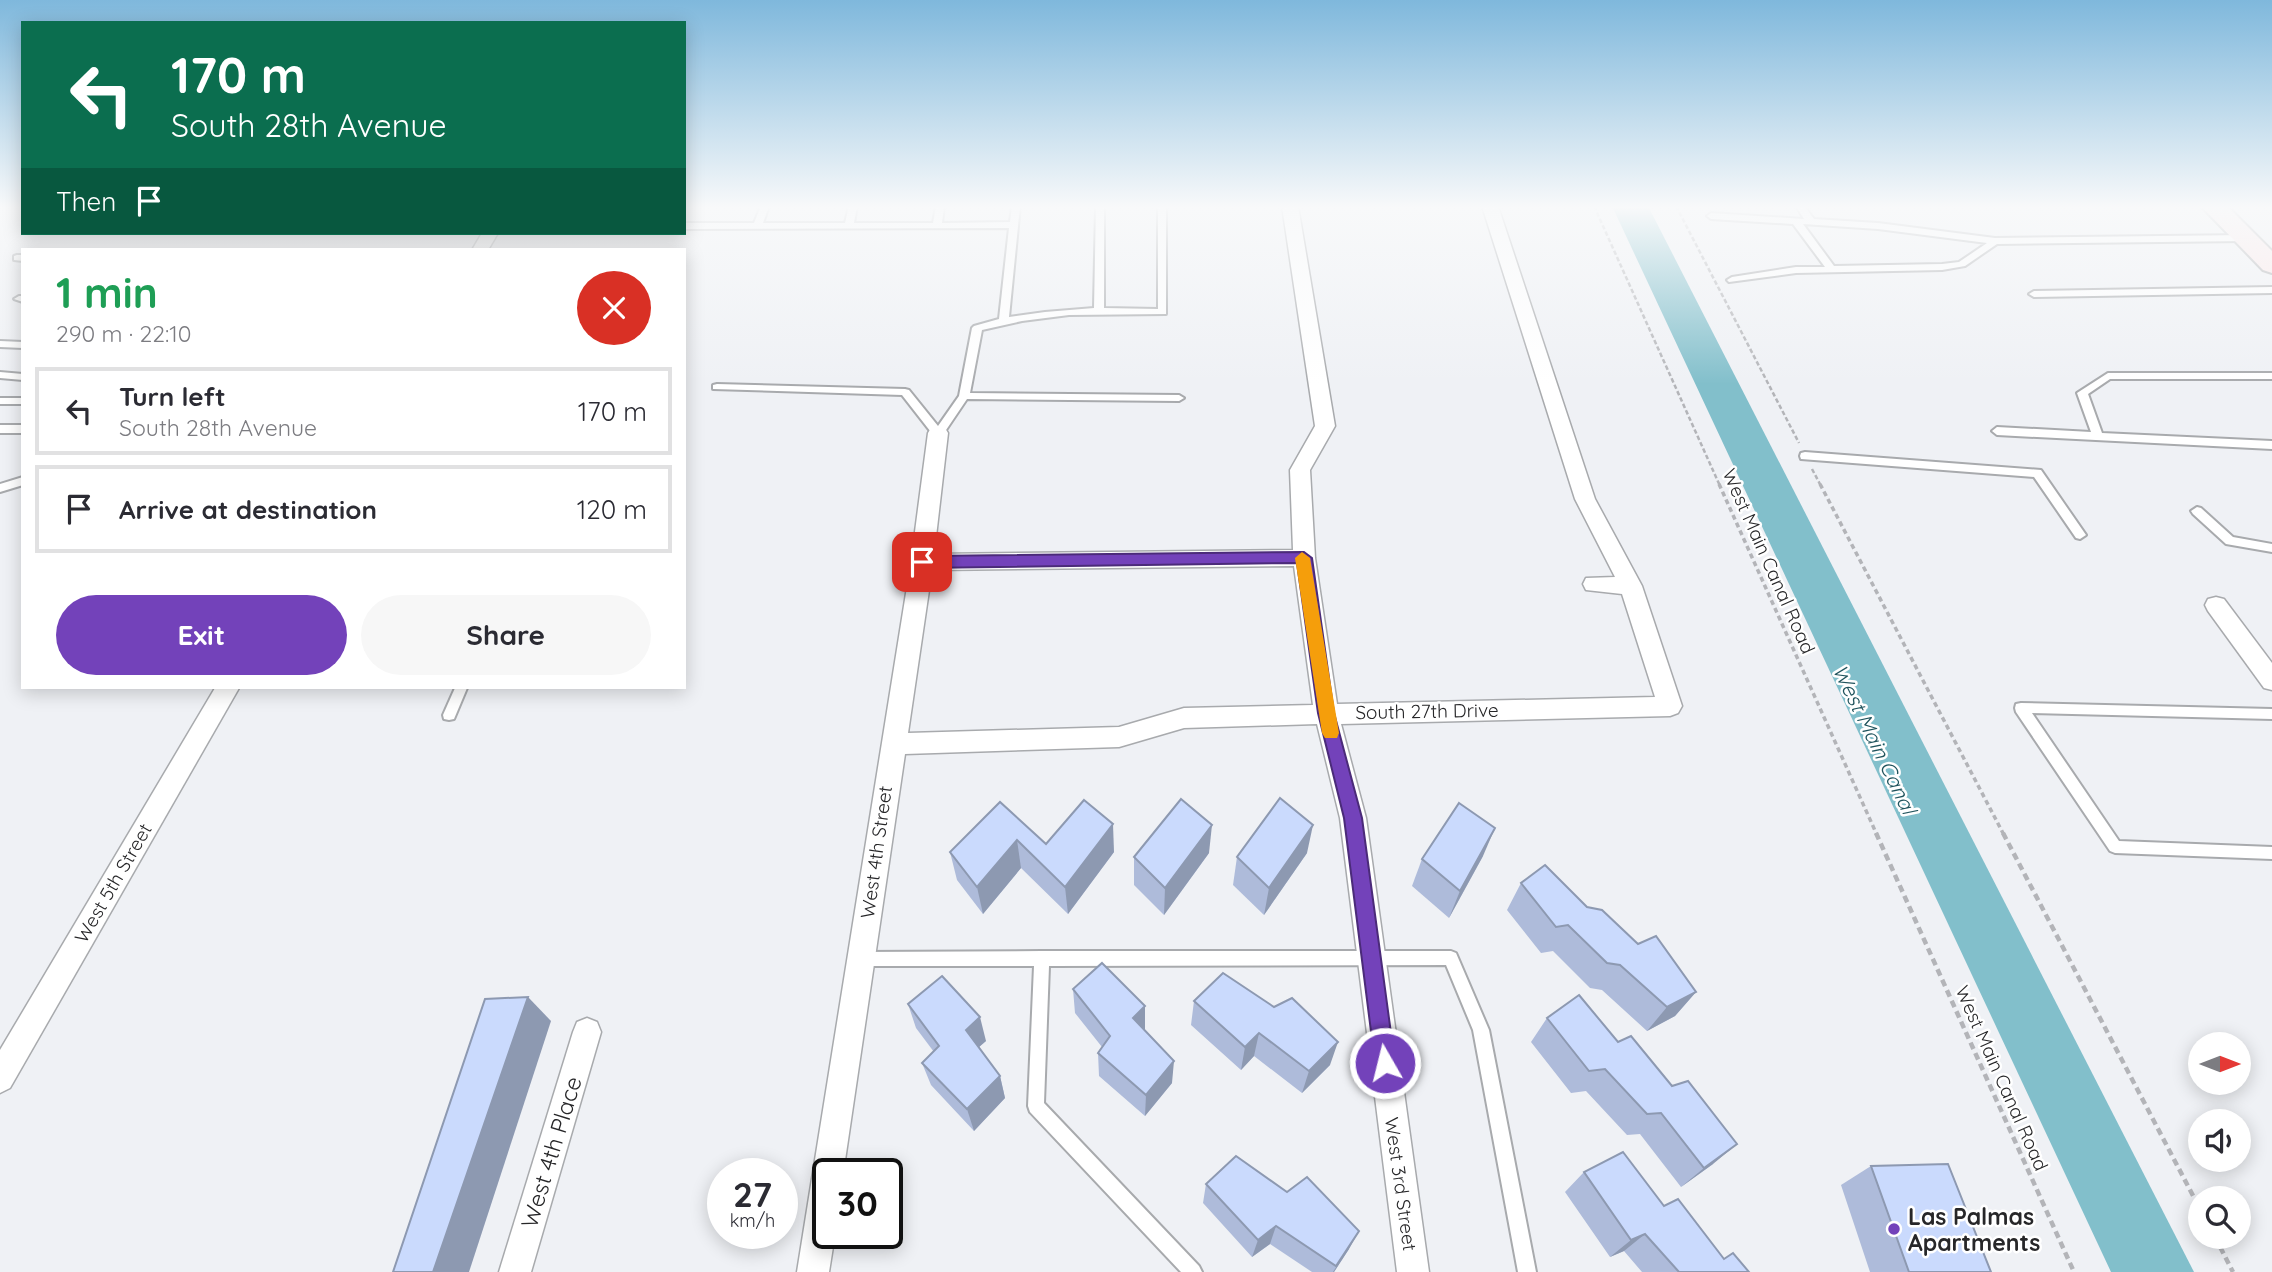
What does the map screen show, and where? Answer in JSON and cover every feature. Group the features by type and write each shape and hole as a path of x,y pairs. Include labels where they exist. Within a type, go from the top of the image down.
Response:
{"street":[{"name":"West 3rd Street","path":"1299,265 1325,425 1300,470 1304,558 1326,713 1353,818 1413,1272"},
{"path":"1509,265 1585,499 1631,586"},
{"name":"West 4th Street","path":"813,1272 922,562 938,433"},
{"path":"922,562 1304,558"},
{"path":"1594,584 1631,586"},
{"name":"South 27th Drive","path":"892,744 1119,737 1184,718 1670,706 1631,586"},
{"path":"2216,605 2272,681"},
{"name":"West 5th Street","path":"0,1078 225,689"},
{"name":"West 4th Place","path":"515,1272 587,1032"}],"lane":[{"path":"1004,320 1010,265"},
{"path":"1099,265 1099,310"},
{"path":"717,387 905,392 938,433 964,396 977,328 1004,320 1099,310 1163,312 1163,265"},
{"path":"1829,265 1832,270"},
{"path":"1732,280 1796,270 1953,265"},
{"path":"2034,294 2272,290"},
{"path":"0,344 21,345"},
{"path":"0,376 21,377"},
{"path":"2098,436 2082,393 2108,376 2272,376"},
{"path":"964,396 1179,398"},
{"path":"0,401 21,401"},
{"path":"0,429 21,429"},
{"path":"1997,431 2272,445"},
{"path":"1805,456 2037,473 2080,535"},
{"path":"0,488 21,482"},
{"path":"2197,511 2230,541 2272,548"},
{"path":"449,715 461,689"},
{"path":"2272,714 2021,708 2116,847 2272,853"},
{"path":"1042,958 1036,1106 1194,1272"},
{"path":"860,959 1451,958 1481,1030 1527,1272"}],"path":[{"name":"West Main Canal Road","path":"1621,265 2074,1272"},
{"path":"1707,265 2188,1186"},
{"path":"2221,1249 2233,1272"}],"water":[{"name":"West Main Canal","path":"1640,265 1678,265 2194,1272 2111,1272"}],"building":[{"path":"1280,798 1313,825 1269,888 1237,857"},
{"path":"1181,799 1212,825 1165,888 1134,857"},
{"path":"1084,800 1113,824 1065,887 1017,840 977,887 950,852 1000,802 1046,844"},
{"path":"1459,803 1495,828 1460,891 1422,859"},
{"path":"1545,865 1587,907 1602,910 1638,944 1656,936 1696,992 1667,1007 1620,965 1607,963 1568,925 1556,927 1521,883"},
{"path":"1102,963 1145,1006 1133,1018 1174,1061 1146,1095 1098,1053 1110,1036 1073,989"},
{"path":"1223,973 1274,1007 1292,998 1338,1042 1309,1071 1259,1033 1245,1047 1194,1001"},
{"path":"942,976 980,1017 966,1030 1000,1076 967,1109 922,1063 939,1046 908,1004"},
{"path":"1579,995 1618,1042 1631,1036 1672,1086 1688,1081 1737,1144 1704,1168 1661,1113 1647,1114 1605,1069 1589,1071 1547,1018"},
{"path":"528,997 433,1272 393,1272 485,999"},
{"path":"1623,1152 1664,1206 1678,1199 1724,1259 1733,1253 1749,1272 1679,1272 1645,1234 1631,1240 1584,1172"},
{"path":"1236,1156 1287,1192 1307,1177 1359,1231 1336,1266 1276,1226 1258,1240 1206,1184"},
{"path":"1948,1164 1991,1272 1909,1272 1871,1166"}],"slow traffic":[{"path":"1302,558 1331,733"}],"place":[{"name":"Las Palmas Apartments","path":"1894,1229"}],"route":[{"path":"922,562 1304,558 1326,713 1353,818 1385,1063"}]}
